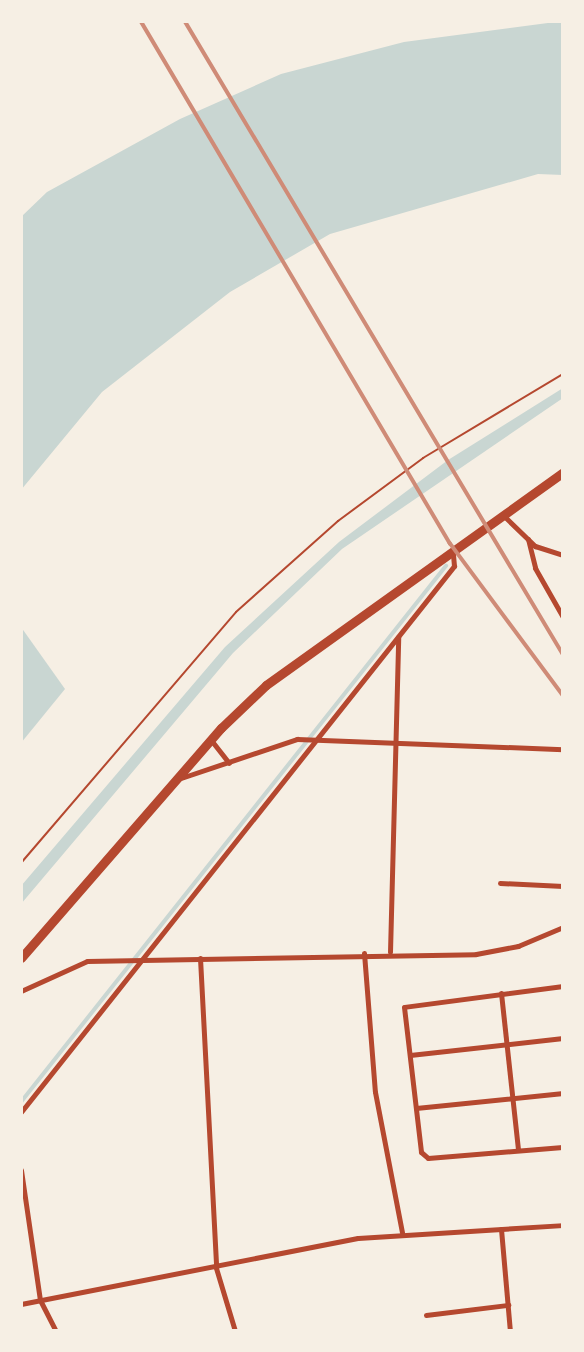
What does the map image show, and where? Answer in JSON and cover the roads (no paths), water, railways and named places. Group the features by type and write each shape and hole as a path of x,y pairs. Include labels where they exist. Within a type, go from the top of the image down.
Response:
{"main road":[{"path":"21,958 211,740 266,685 505,517 563,472"}],"street":[{"path":"505,517 528,539 563,555"},
{"path":"528,539 530,559 563,617"},
{"path":"21,1112 454,566 453,554"},
{"path":"390,952 398,637"},
{"path":"178,779 318,737 397,738 563,749"},
{"path":"211,740 229,763"},
{"path":"500,883 563,886"},
{"path":"21,991 87,961 390,952 496,953 563,928"},
{"path":"364,953 375,1093 402,1232"},
{"path":"200,958 216,1268 235,1331"},
{"path":"563,986 411,1002 404,1007 421,1152 428,1158 563,1147"},
{"path":"501,993 518,1150"},
{"path":"410,1055 563,1038"},
{"path":"416,1108 563,1093"},
{"path":"21,1170 40,1300 56,1331"},
{"path":"21,1304 402,1232 563,1225"},
{"path":"501,1229 510,1331"},
{"path":"426,1315 508,1305"}],"waterway":[{"path":"21,1102 446,566"}],"railway":[{"path":"141,21 450,543 563,695"},
{"path":"185,21 563,654"}]}
